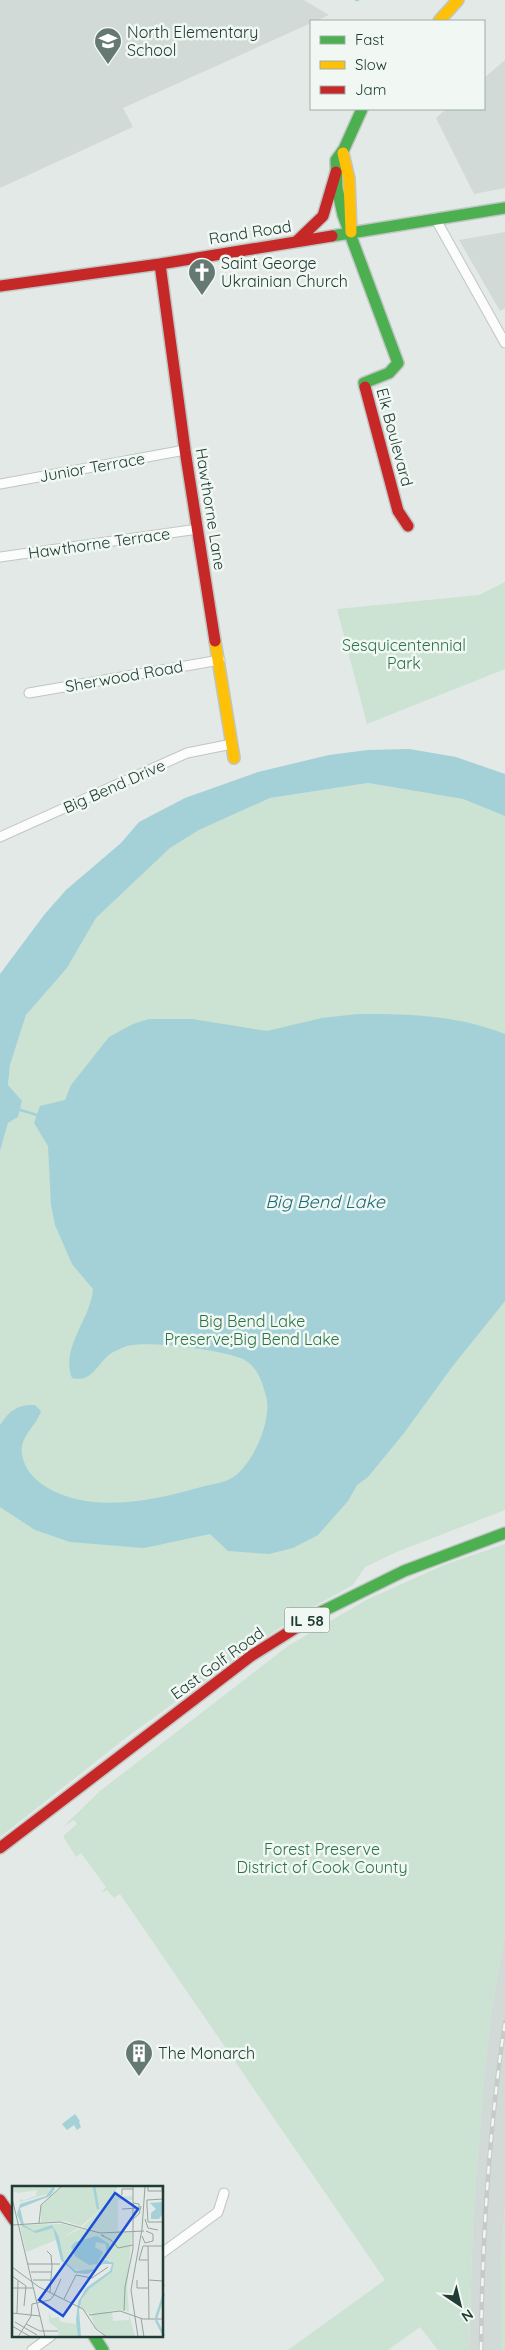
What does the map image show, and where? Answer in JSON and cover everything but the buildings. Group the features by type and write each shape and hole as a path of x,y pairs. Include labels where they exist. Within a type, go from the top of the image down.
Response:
{"main road":[{"path":"440,20 458,0"},
{"name":"Elk Boulevard","path":"361,110 348,136 343,153 336,160 336,172 342,216 351,232 398,363 389,373 364,383 398,511 408,526"},
{"name":"Elk Boulevard","path":"343,153 348,163 348,186 352,214 351,232"},
{"path":"296,241 323,216 336,172"},
{"name":"Rand Road","path":"0,286 160,264 505,208"},
{"name":"Hawthorne Lane","path":"160,264 185,450 220,660 234,758"},
{"name":"East Golf Road","path":"0,1848 252,1656 316,1614 404,1571 505,1533"},
{"path":"0,2200 12,2217"},
{"path":"95,2338 103,2350"}],"street":[{"path":"436,218 505,343"},
{"name":"Junior Terrace","path":"0,484 185,450"},
{"name":"Hawthorne Terrace","path":"0,557 198,529"},
{"name":"Sherwood Road","path":"29,693 220,660"},
{"name":"Big Bend Drive","path":"0,837 187,753 232,744"},
{"path":"164,2252 218,2212 224,2193"},
{"path":"32,2350 48,2338"}],"shaded area":[{"name":"North Elementary School","path":"0,0 304,0 329,15 318,20 310,20 310,24 123,108 133,127 0,188"},
{"path":"505,60 505,188 474,194 436,118 445,110 485,110 485,77"},
{"path":"505,232 505,308 500,311 459,240"},
{"path":"505,1935 505,2204 501,2265 501,2350 469,2350 473,2217 484,2077 492,2007"}],"green space":[{"name":"Sesquicentennial Park","path":"505,582 505,669 367,724 337,609 479,595"},
{"name":"Big Bend Lake Preserve;Big Bend Lake","path":"368,783 463,799 505,816 505,1510 399,1551 365,1567 353,1585 302,1613 244,1652 127,1737 0,1837 0,1151 8,1123 18,1117 22,1101 8,1086 10,1065 26,1015 67,968 96,918 170,848 199,830 270,798"},
{"name":"Forest Preserve District of Cook County","path":"505,1544 505,1935 492,2007 484,2077 473,2217 469,2350 438,2350 420,2327 388,2350 288,2350 385,2280 120,1894 114,1898 107,1890 101,1893 106,1887 81,1853 76,1857 64,1835 77,1824 74,1820 63,1827 100,1791 288,1646 366,1600 444,1565"},
{"path":"505,2204 505,2350 501,2350 501,2265"}],"water":[{"path":"409,749 456,757 505,774 505,816 463,799 368,783 270,798 199,830 170,848 96,918 67,968 26,1015 10,1065 8,1085 22,1101 18,1117 8,1123 0,1151 0,974 44,915 66,890 121,843 139,822 185,798 258,772 329,755 368,750"},
{"name":"Big Bend Lake","path":"358,1014 396,1014 451,1019 505,1034 505,1301 452,1367 404,1433 368,1477 357,1485 348,1501 318,1535 293,1548 269,1554 228,1551 210,1534 144,1548 70,1542 35,1530 0,1507 0,1425 10,1412 18,1407 35,1405 41,1411 25,1437 22,1448 23,1460 31,1474 46,1487 64,1496 83,1501 104,1503 145,1500 166,1496 230,1479 246,1465 253,1454 259,1442 266,1417 266,1396 256,1371 243,1359 220,1352 167,1345 137,1344 127,1346 110,1354 89,1376 79,1379 72,1378 69,1367 70,1356 91,1300 93,1289 72,1264 55,1225 51,1205 48,1146 34,1123 40,1106 65,1100 71,1085 109,1037 133,1024 149,1019 192,1019 267,1031 322,1018"},
{"path":"75,2114 80,2121 81,2127 77,2130 74,2125 67,2130 62,2124"}],"waterway":[{"path":"17,1109 37,1115"}],"railway":[{"path":"481,2350 487,2185 505,2022"}],"traffic: fast":[{"path":"362,110 344,149 336,160 337,188 343,215 398,363 389,373 364,383 365,387"},
{"path":"332,236 505,208"},
{"path":"321,1612 404,1571 505,1533"},
{"path":"95,2338 103,2350"}],"traffic: slow":[{"path":"440,20 458,0"},
{"path":"343,153 349,179 351,232"},
{"path":"215,641 234,758"}],"traffic: jam":[{"path":"297,241 323,216 336,172"},
{"path":"0,286 160,264 332,236"},
{"path":"160,264 185,450 215,641"},
{"path":"365,387 398,511 408,526"},
{"path":"0,1848 251,1656 321,1612"},
{"path":"0,2200 12,2217"}],"place":[{"name":"North Elementary School","path":"108,65"},
{"name":"Saint George Ukrainian Church","path":"202,296"},
{"name":"The Monarch","path":"139,2077"}]}
